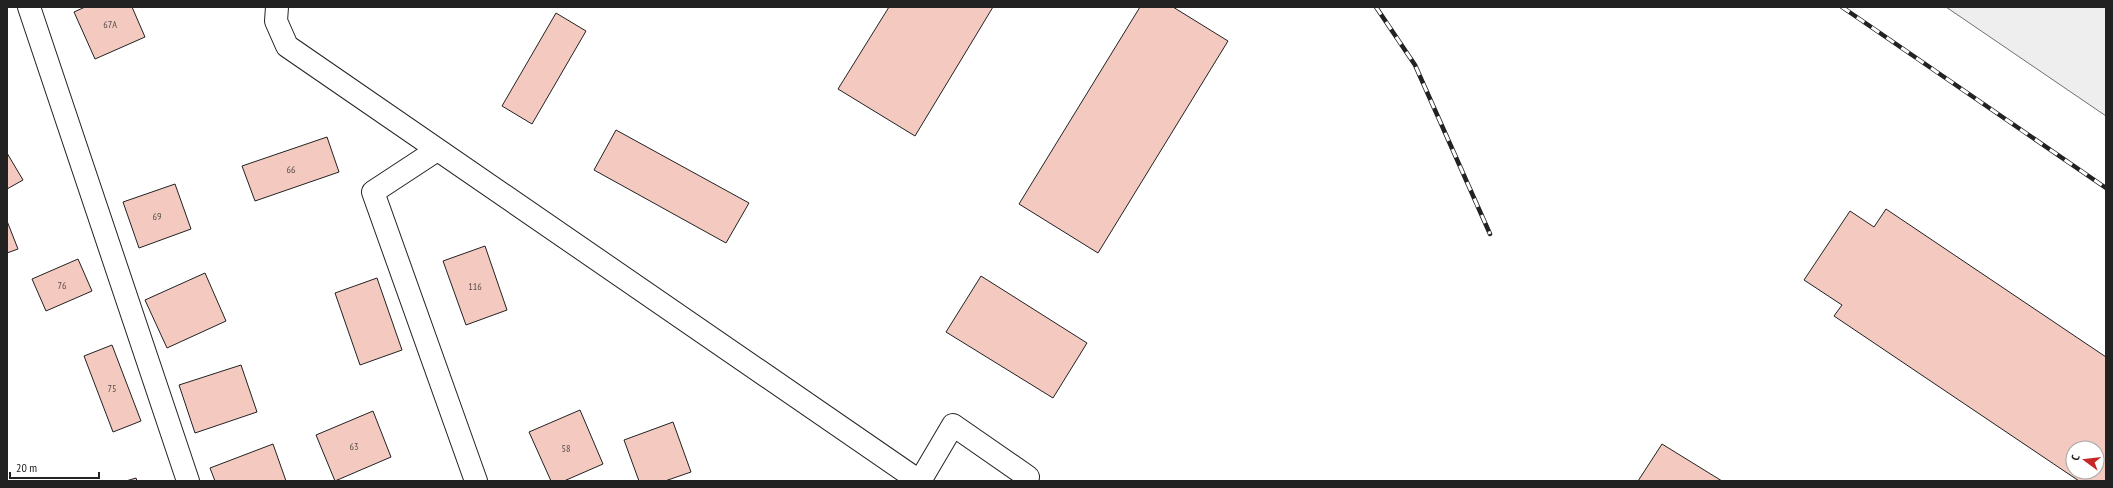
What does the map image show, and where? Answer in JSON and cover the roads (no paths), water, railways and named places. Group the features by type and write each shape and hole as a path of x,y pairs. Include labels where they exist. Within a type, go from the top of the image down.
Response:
{"street":[{"path":"29,7 188,481"},
{"path":"277,7 276,21 287,46 920,481 953,425 1028,478 1026,481"},
{"path":"437,150 373,192 476,481"}],"railway":[{"path":"1376,7 1415,65 1490,234"},
{"path":"1842,7 2106,188"}]}
